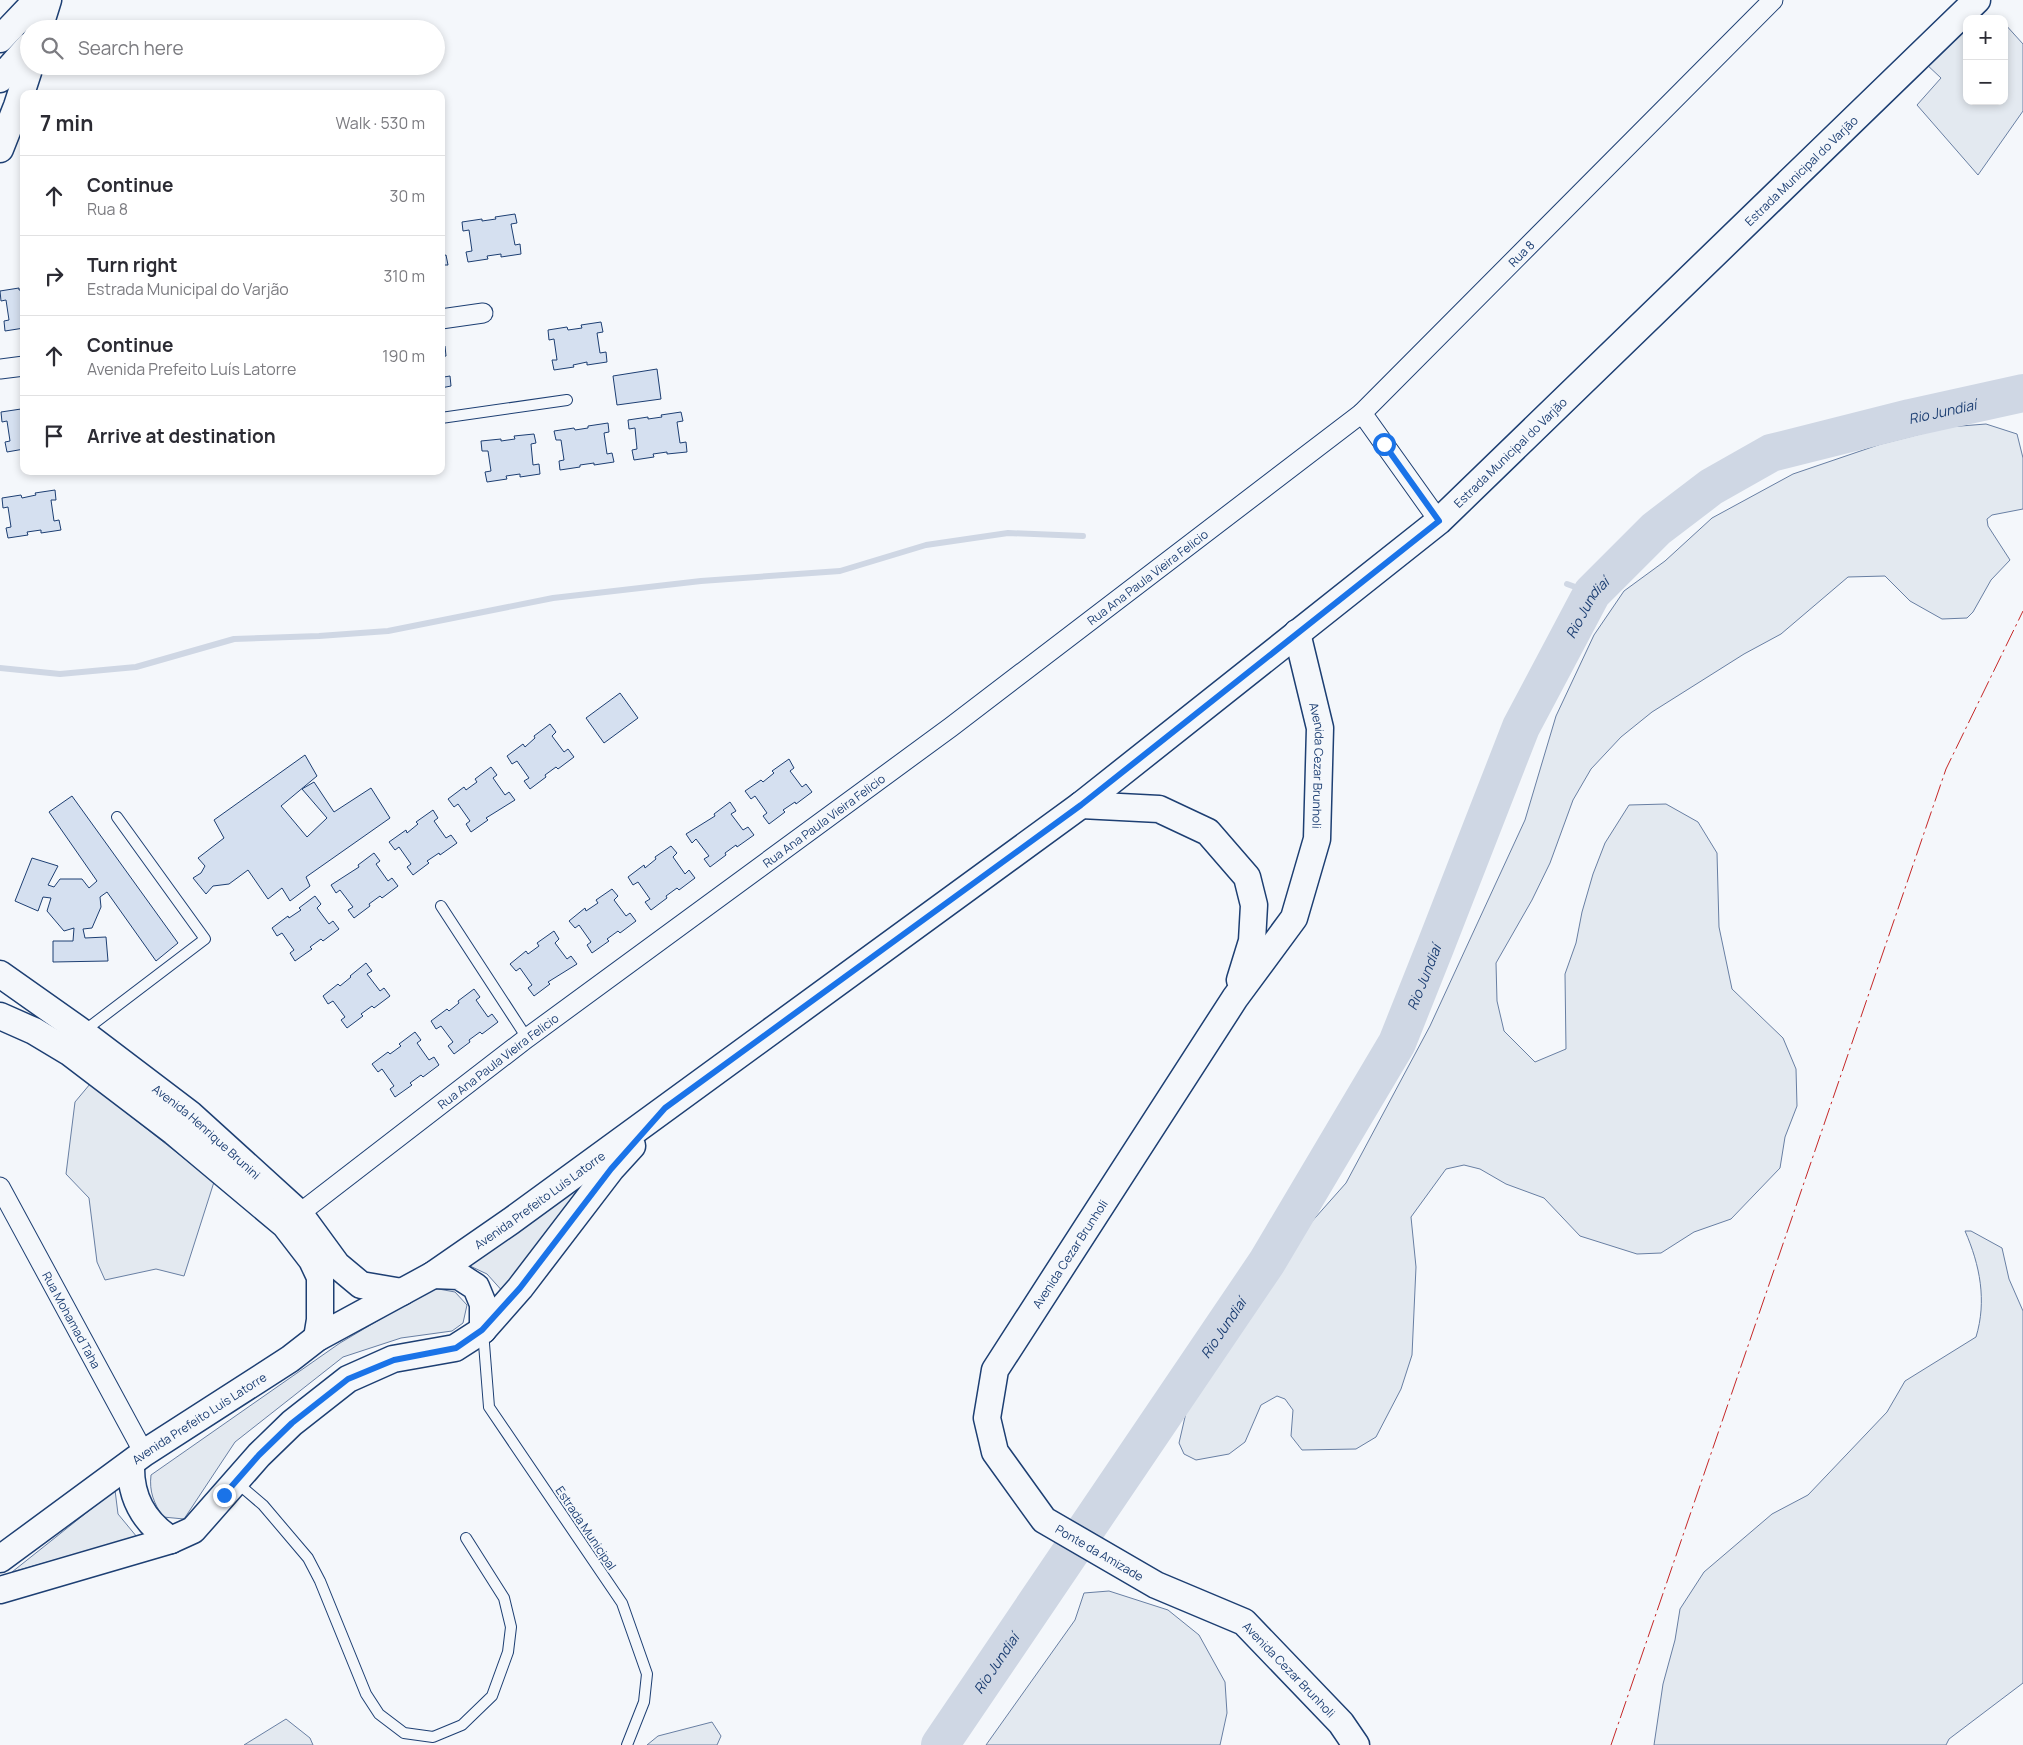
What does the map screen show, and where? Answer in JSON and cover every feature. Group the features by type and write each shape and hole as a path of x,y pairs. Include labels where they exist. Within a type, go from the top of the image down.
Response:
{"main road":[{"path":"0,39 37,0"},
{"path":"42,20 48,0"},
{"name":"Estrada Municipal do Varjão","path":"665,1108 1081,805 1439,521 1977,0"},
{"path":"0,79 20,56"},
{"path":"23,90 27,75"},
{"path":"0,148 20,99"},
{"name":"Avenida Cezar Brunholi","path":"1044,1520 995,1452 987,1418 995,1370 1234,998 1294,918 1317,839 1320,728 1297,633"},
{"name":"Avenida Cezar Brunholi","path":"1081,805 1159,809 1208,832 1247,877 1254,905 1252,941 1234,998"},
{"name":"Avenida Henrique Brunini","path":"0,974 82,1032 190,1114 292,1220 337,1265 361,1285 402,1292"},
{"name":"Avenida Henrique Brunini","path":"0,1016 34,1031 68,1052 292,1220 320,1277 320,1320 316,1338"},
{"name":"Avenida Prefeito Luís Latorre","path":"0,1559 138,1459 290,1359 316,1338 433,1275 511,1221 665,1108"},
{"name":"Avenida Prefeito Luís Latorre","path":"0,1590 172,1540 193,1530 259,1455 292,1423 348,1379 394,1360 456,1348 482,1330 520,1288 611,1169 665,1108"},
{"path":"433,1275 459,1276 476,1287 483,1304 482,1330"},
{"path":"138,1459 130,1479 134,1494 148,1520 172,1540"},
{"name":"Ponte da Amizade","path":"1044,1520 1156,1585"},
{"name":"Avenida Cezar Brunholi","path":"1156,1585 1244,1622 1341,1723 1356,1745"}],"street":[{"name":"Rua 8","path":"1362,413 1773,0"},
{"path":"445,318 483,313"},
{"path":"0,369 20,366"},
{"path":"1362,413 1439,521"},
{"name":"Rua Ana Paula Vieira Felicio","path":"292,1220 527,1038 951,727 1362,413"},
{"name":"Rua Mohamad Taha","path":"0,1187 138,1459"}],"lane":[{"path":"445,417 567,400"},
{"path":"82,1032 204,939 118,817"},
{"path":"441,906 527,1038"},
{"name":"Estrada Municipal","path":"482,1330 489,1407 622,1603 644,1665 647,1674 644,1702 627,1745"},
{"path":"236,1481 263,1505 308,1558 320,1581 366,1694 379,1714 404,1733 433,1737 462,1725 492,1696 508,1652 511,1627 504,1598 466,1538"}],"shaded area":[{"path":"1963,27 1963,105 2008,105 2008,27 2023,44 2023,111 1978,175 1917,105 1941,78 1925,63"},
{"path":"1986,424 2017,434 2023,458 2023,509 1992,515 1987,519 1988,526 2010,560 1991,580 1973,612 1967,618 1942,619 1910,601 1885,576 1848,577 1781,634 1744,654 1652,712 1621,737 1591,769 1573,800 1550,863 1532,900 1496,963 1497,1001 1504,1031 1535,1062 1566,1049 1565,974 1576,943 1582,912 1593,874 1605,843 1629,805 1666,804 1698,822 1717,853 1719,927 1732,989 1783,1038 1796,1069 1797,1106 1785,1137 1780,1168 1731,1219 1694,1232 1661,1253 1637,1254 1580,1236 1544,1198 1506,1184 1480,1169 1464,1165 1446,1169 1411,1217 1416,1267 1412,1355 1401,1389 1376,1437 1356,1449 1302,1450 1291,1436 1293,1410 1285,1399 1277,1396 1261,1405 1245,1442 1229,1454 1196,1460 1184,1454 1179,1443 1188,1404 1230,1314 1346,1183 1430,1026 1525,820 1556,716 1594,635 1624,591 1665,561 1712,518 1793,474 1881,444 1948,427"},
{"path":"90,1084 214,1182 184,1276 156,1269 105,1280 97,1262 89,1198 66,1174 75,1102"},
{"path":"587,1176 505,1294 487,1274 470,1266"},
{"path":"1965,1231 1971,1231 2002,1248 2009,1279 2023,1311 2023,1683 1949,1739 1946,1745 1654,1745 1663,1684 1675,1640 1680,1609 1704,1572 1772,1514 1808,1495 1887,1412 1905,1381 1976,1337 1981,1310 1980,1283 1975,1257"},
{"path":"433,1288 455,1292 467,1305 463,1323 452,1331 401,1338 343,1357 235,1442 184,1519 163,1517 153,1497 151,1475 340,1343"},
{"path":"115,1490 118,1514 137,1537 12,1572"},
{"path":"1109,1591 1168,1610 1199,1635 1225,1682 1227,1713 1220,1745 986,1745 1075,1620 1084,1593"},
{"path":"286,1719 310,1738 313,1745 244,1745"},
{"path":"712,1722 721,1736 717,1745 647,1745 658,1736"}],"building":[{"path":"515,214 517,223 511,224 515,245 520,244 521,254 501,257 501,254 487,256 488,259 468,262 466,252 472,251 469,230 463,231 462,222 496,219 495,217"},
{"path":"446,255 448,265 445,265"},
{"path":"19,288 20,329 5,331 4,321 9,320 6,300 1,301 0,291"},
{"path":"601,322 603,332 597,333 600,353 606,352 607,362 587,365 587,362 573,365 574,367 554,370 552,360 557,360 554,339 549,340 548,330 567,327 568,330 582,328 581,325"},
{"path":"657,369 661,399 617,405 613,376"},
{"path":"450,376 451,386 445,387 445,377"},
{"path":"20,409 20,450 7,452 5,442 10,441 7,421 2,422 1,412"},
{"path":"681,412 683,421 677,422 680,443 686,442 687,452 653,454 654,457 634,460 632,450 637,449 635,428 629,429 628,420 662,417 661,415"},
{"path":"608,423 609,432 604,433 607,454 612,453 614,462 580,465 580,467 560,470 559,461 564,460 561,440 556,440 554,431 574,428 575,430"},
{"path":"534,434 536,443 531,444 533,465 539,464 540,474 520,477 520,474 506,476 507,479 487,482 485,472 491,471 488,451 482,451 481,441 501,439 501,441 515,439 514,436"},
{"path":"55,490 56,500 51,500 54,521 59,520 61,530 41,533 41,530 27,532 28,535 8,538 6,528 11,527 8,507 3,508 2,498 21,495 22,498 36,495 35,493"},
{"path":"620,693 638,718 604,743 586,718"},
{"path":"550,724 556,732 552,736 564,752 568,749 574,757 558,769 556,767 545,775 546,777 530,789 524,781 529,778 517,761 512,764 507,756 523,744 525,747 535,738 534,736"},
{"path":"305,755 317,776 281,806 307,837 327,818 302,789 314,782 334,812 371,788 390,818 306,877 310,886 290,901 282,888 268,899 248,870 229,884 213,886 206,894 193,878 201,873 205,866 198,858 224,838 214,820"},
{"path":"789,759 794,768 790,771 802,787 806,784 812,792 796,804 795,802 783,810 785,812 769,824 763,816 767,813 755,796 751,799 745,791 761,780 763,782 774,773 772,771"},
{"path":"491,767 497,775 493,778 505,795 509,792 515,800 486,818 488,820 471,832 466,824 470,821 458,804 454,807 448,799 464,787 466,790 477,782 475,779"},
{"path":"72,796 178,943 156,961 107,892 100,897 101,907 92,928 83,929 85,938 106,937 108,961 53,962 53,941 73,941 74,928 64,931 47,911 51,898 43,897 38,911 15,901 32,858 58,866 48,885 54,887 60,879 82,879 89,888 97,881 49,812"},
{"path":"730,802 736,811 731,814 743,830 748,827 754,835 725,853 726,855 710,867 704,859 709,856 696,839 692,843 686,834 715,816 714,814"},
{"path":"433,810 438,818 434,821 446,838 451,835 457,843 440,855 439,853 427,861 429,863 413,875 407,867 411,864 399,847 395,850 389,842 406,830 407,833 418,824 416,822"},
{"path":"671,846 677,853 673,857 685,874 689,870 695,878 679,890 677,888 666,896 667,898 651,910 645,902 650,899 638,882 633,885 628,877 644,865 645,868 656,859 655,857"},
{"path":"374,853 380,861 376,864 388,881 392,878 398,886 382,898 380,896 369,904 370,906 354,918 348,910 353,907 340,890 336,893 331,885 359,867 358,865"},
{"path":"612,889 618,896 614,900 626,916 630,913 636,921 620,933 618,931 607,939 609,941 592,953 587,945 591,942 579,925 575,928 569,921 585,908 586,911 598,903 596,900"},
{"path":"315,896 321,904 317,908 329,924 333,921 339,929 323,941 321,939 310,947 312,949 295,961 290,953 294,950 282,933 277,936 272,928 288,916 289,918 301,910 299,908"},
{"path":"554,931 559,939 555,943 567,959 571,956 577,964 548,982 550,984 534,996 528,988 532,985 520,968 516,971 510,964 526,951 528,954 539,946 537,943"},
{"path":"366,963 372,971 367,974 380,991 384,988 390,996 374,1008 372,1006 361,1014 363,1016 347,1028 341,1020 345,1017 333,1001 328,1004 323,996 338,984 340,986"},
{"path":"474,989 480,997 476,1000 488,1017 492,1014 498,1022 482,1034 480,1032 469,1040 470,1042 454,1054 448,1046 453,1042 441,1026 436,1029 431,1021 447,1009 449,1011 459,1003 458,1001"},
{"path":"415,1032 421,1040 417,1043 429,1060 434,1057 439,1065 423,1077 421,1075 410,1083 412,1085 395,1097 390,1089 394,1086 382,1069 378,1072 372,1064 388,1052 390,1054 401,1046 399,1044"}],"waterway":[{"name":"Rio Jundiaí","path":"940,1745 1267,1262 1397,1043 1521,727 1592,593 1656,529 1711,487 1771,453 1910,418 2023,393"},
{"path":"0,668 60,674 136,667 234,639 388,631 553,598 701,581 840,571 926,545 1008,533 1083,536"},
{"path":"1567,584 1592,593"}],"power":[{"path":"1611,1745 1946,769 2023,611"}],"route":[{"path":"224,1495 259,1455 292,1423 348,1379 394,1360 456,1348 482,1330 520,1288 611,1169 665,1108 1081,805 1439,521 1384,444"}]}
